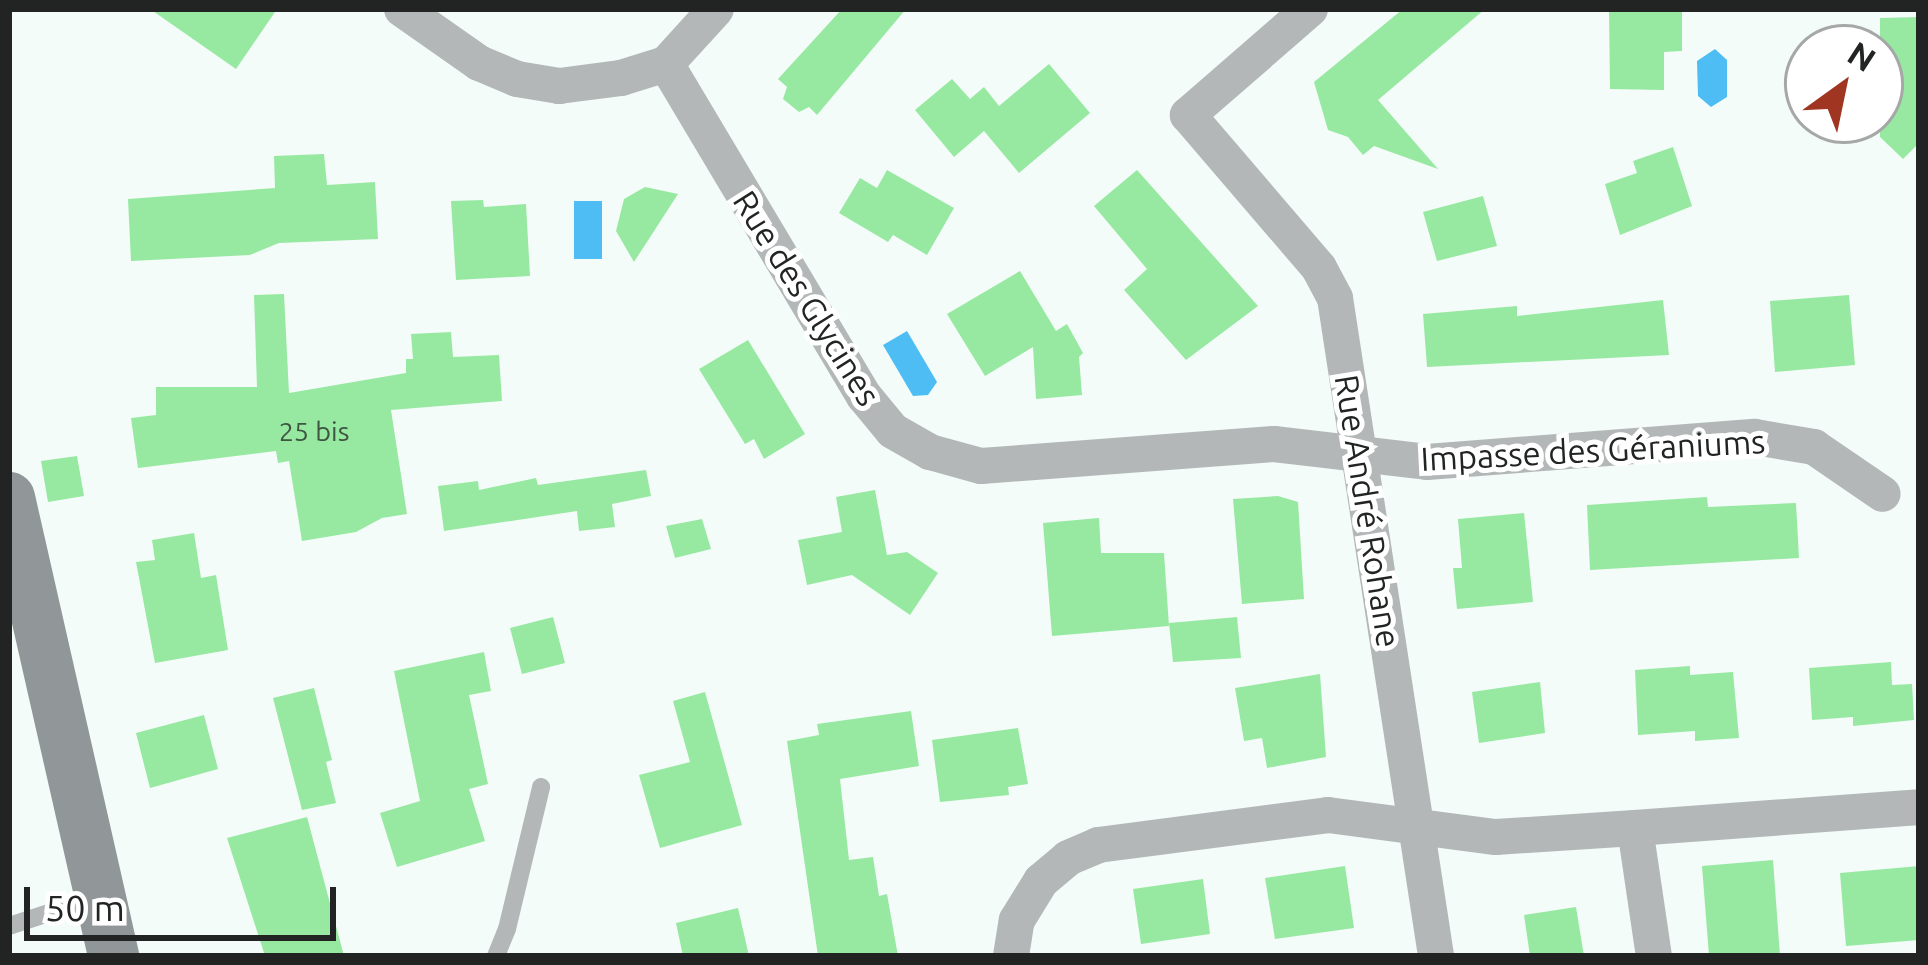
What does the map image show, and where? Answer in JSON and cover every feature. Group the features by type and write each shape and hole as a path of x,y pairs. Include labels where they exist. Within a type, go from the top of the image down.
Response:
{"main road":[{"path":"9,497 113,956"}],"street":[{"path":"402,9 479,63 517,79 559,86 621,78 666,64 716,9"},
{"name":"Rue André Rohane","path":"1310,9 1188,116 1319,268 1335,298 1436,956"},
{"name":"Rue des Glycines","path":"666,64 864,396 893,431 930,452 981,466 1274,444 1360,452"},
{"name":"Impasse des Géraniums","path":"1360,452 1427,462 1755,437 1814,447 1883,494"},
{"path":"1012,956 1017,920 1041,881 1068,858 1098,845 1328,815 1496,837 1919,807"},
{"path":"1635,828 1654,956"}],"lane":[{"path":"496,956 508,929 541,787"},
{"path":"9,926 99,897"}],"water":[{"path":"1715,49 1727,60 1727,97 1711,107 1698,96 1697,61"},
{"path":"574,201 602,201 602,259 574,259"},
{"path":"907,331 937,382 928,395 913,396 883,345"}],"building":[{"path":"150,9 277,9 236,69"},
{"path":"842,9 906,9 817,115 809,107 799,112 783,99 787,87 778,79"},
{"path":"1403,9 1485,9 1378,100 1438,169 1374,146 1363,155 1348,137 1328,130 1314,82"},
{"path":"1609,9 1682,9 1682,51 1664,52 1664,90 1610,89"},
{"path":"1919,17 1919,143 1903,159 1887,144 1904,144 1904,24 1880,24 1880,18"},
{"path":"1049,64 1090,113 1019,173 984,131 954,157 915,110 952,79 970,99 984,87 999,106"},
{"path":"1673,147 1692,206 1620,235 1605,184 1637,173 1633,161"},
{"path":"324,154 327,185 375,182 378,239 279,243 250,255 131,261 128,199 275,188 274,156"},
{"path":"887,170 954,208 927,255 893,235 888,242 839,213 860,178 877,188"},
{"path":"1137,170 1258,306 1186,360 1124,290 1147,269 1094,206"},
{"path":"645,187 678,194 634,262 616,231 624,199"},
{"path":"1483,196 1497,246 1437,261 1423,212"},
{"path":"483,200 484,207 526,204 530,276 456,280 451,201"},
{"path":"1020,271 1056,331 1067,324 1083,353 1079,357 1082,395 1036,399 1033,347 985,376 947,314"},
{"path":"284,294 289,393 406,373 406,359 413,359 411,334 451,332 453,357 499,355 502,401 391,410 407,514 382,518 356,532 302,541 289,461 278,463 276,451 138,468 131,418 156,415 156,387 257,387 254,295"},
{"path":"1849,295 1855,365 1775,372 1770,301"},
{"path":"1663,300 1669,355 1427,367 1423,314 1517,306 1517,316"},
{"path":"748,340 805,434 764,459 754,439 745,444 699,369"},
{"path":"77,456 84,496 48,502 41,461"},
{"path":"646,470 651,496 612,504 615,527 579,531 577,511 444,531 438,486 478,481 479,490 536,478 538,485"},
{"path":"875,490 887,555 907,552 938,573 910,615 852,575 807,585 798,540 842,532 836,497"},
{"path":"1278,496 1298,502 1304,599 1242,604 1233,499"},
{"path":"1707,497 1708,507 1796,503 1799,558 1590,570 1587,505"},
{"path":"1524,513 1533,602 1457,609 1453,568 1462,568 1458,519"},
{"path":"1099,518 1101,553 1164,553 1169,626 1052,636 1043,523"},
{"path":"702,519 711,549 675,558 666,526"},
{"path":"194,533 201,578 216,575 228,650 155,663 136,562 155,560 152,540"},
{"path":"553,617 565,663 522,674 510,628"},
{"path":"1237,617 1241,658 1173,662 1169,623"},
{"path":"484,652 491,691 469,695 488,784 469,789 485,841 397,867 380,813 420,801 394,671"},
{"path":"1891,662 1892,685 1912,684 1914,720 1853,726 1853,717 1812,720 1809,668"},
{"path":"1690,666 1690,675 1733,672 1739,738 1695,741 1695,731 1638,735 1635,670"},
{"path":"1320,674 1326,757 1267,768 1262,738 1244,741 1235,688"},
{"path":"1540,682 1545,733 1479,743 1472,692"},
{"path":"314,688 332,760 326,762 336,803 302,810 273,698"},
{"path":"705,692 742,825 660,848 639,775 690,762 673,701"},
{"path":"911,711 919,766 840,779 849,860 873,857 879,896 887,894 898,956 818,956 787,741 819,735 817,724"},
{"path":"204,715 218,769 150,788 136,733"},
{"path":"1018,728 1028,784 1008,787 1009,795 940,802 932,740"},
{"path":"307,817 344,956 265,956 227,838"},
{"path":"1773,860 1780,956 1709,956 1702,866"},
{"path":"1345,866 1354,928 1275,939 1265,878"},
{"path":"1919,866 1919,940 1846,946 1840,873"},
{"path":"1203,879 1210,934 1141,944 1133,889"},
{"path":"1576,907 1584,956 1530,956 1524,915"},
{"path":"738,908 749,956 683,956 676,923"}]}
